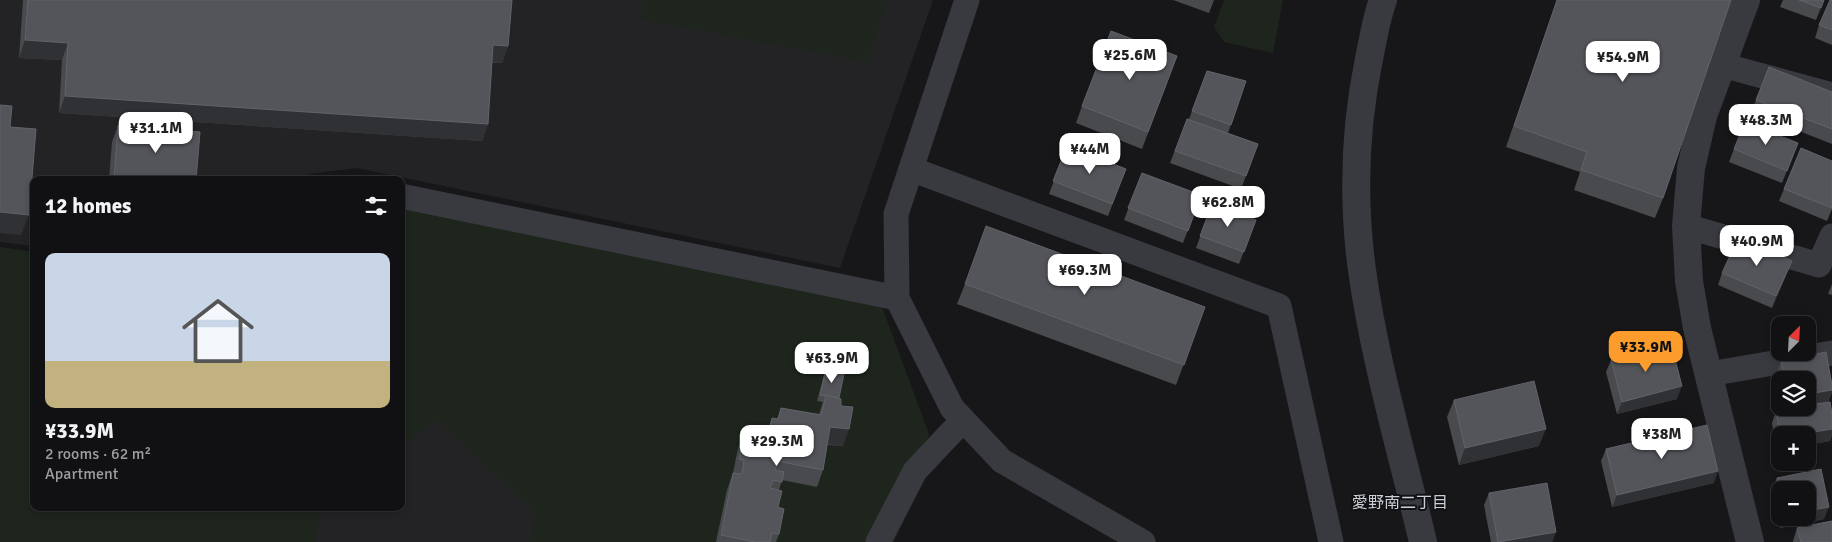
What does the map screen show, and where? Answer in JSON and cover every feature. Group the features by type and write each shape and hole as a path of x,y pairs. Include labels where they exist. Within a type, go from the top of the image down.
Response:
{"street":[{"path":"967,0 896,214 897,298 952,408 1002,461 1143,542"},
{"path":"1382,0 1364,86 1358,147 1357,205 1360,254 1372,326 1423,542"},
{"path":"1746,0 1703,116 1691,168 1686,226 1688,281 1697,328 1750,542"},
{"path":"1722,65 1832,95"},
{"path":"911,169 1279,306 1331,542"},
{"path":"405,197 897,298"},
{"path":"1686,226 1819,265 1832,236"},
{"path":"1709,374 1832,353"},
{"path":"878,542 915,471 964,420"}],"shaded area":[{"path":"0,0 933,0 840,268 405,178 405,176 396,176 357,168 309,174 307,176 30,176 30,246 0,242"},
{"path":"642,0 887,0 867,62 641,19"},
{"path":"1224,0 1283,0 1273,53 1224,42 1214,27"},
{"path":"405,208 878,296 929,434 926,475 894,542 529,542 537,514 437,420 405,444"},
{"path":"0,247 30,251 30,511 320,511 315,542 0,542"},
{"path":"451,381 599,542 249,542 270,511 405,511 405,408"}],"building":[{"path":"28,0 512,0 508,46 493,45 488,124 65,96 68,43 25,40"},
{"path":"1557,0 1731,0 1663,198 1581,170 1587,152 1514,126"},
{"path":"1799,0 1824,0 1821,8"},
{"path":"1830,0 1832,0 1832,30 1819,25"},
{"path":"1111,31 1177,56 1148,132 1082,106"},
{"path":"1769,67 1832,92 1832,129 1756,100"},
{"path":"1207,71 1246,81 1231,125 1192,111"},
{"path":"0,105 12,106 10,127 36,129 32,176 30,176 29,215 0,212"},
{"path":"1187,119 1258,144 1246,176 1175,151"},
{"path":"1745,122 1798,143 1787,171 1734,149"},
{"path":"118,125 200,132 196,176 114,176"},
{"path":"1067,146 1126,169 1112,204 1053,181"},
{"path":"1801,148 1832,161 1832,208 1784,189"},
{"path":"1142,173 1201,195 1188,231 1128,208"},
{"path":"1212,204 1256,220 1244,252 1200,236"},
{"path":"986,226 1205,307 1184,365 965,284"},
{"path":"1738,238 1792,261 1776,296 1722,273"},
{"path":"1671,344 1682,386 1622,402 1611,360"},
{"path":"1826,352 1832,390 1816,393 1816,371 1783,371 1781,361 1816,361 1816,354"},
{"path":"826,368 844,374 839,398 820,395"},
{"path":"1534,381 1546,429 1465,448 1454,400"},
{"path":"826,395 841,399 841,406 853,407 849,429 830,427 823,470 777,461 775,470 784,472 782,482 773,480 770,488 782,491 778,507 784,509 779,534 772,533 770,542 755,542 721,535 733,473 742,474 744,460 739,459 745,431 768,435 772,418 778,419 781,408 821,415"},
{"path":"1830,402 1832,429 1816,432 1816,426 1778,426 1777,416 1816,416 1816,404"},
{"path":"1707,425 1718,471 1617,495 1606,449"},
{"path":"1821,469 1829,507 1816,509 1816,481 1778,481 1777,478"},
{"path":"1547,483 1556,532 1498,542 1489,493"},
{"path":"1832,521 1832,542 1801,542 1797,528 1816,526 1816,524"}],"district":[{"name":"愛野南二丁目","path":"1400,503"}]}
